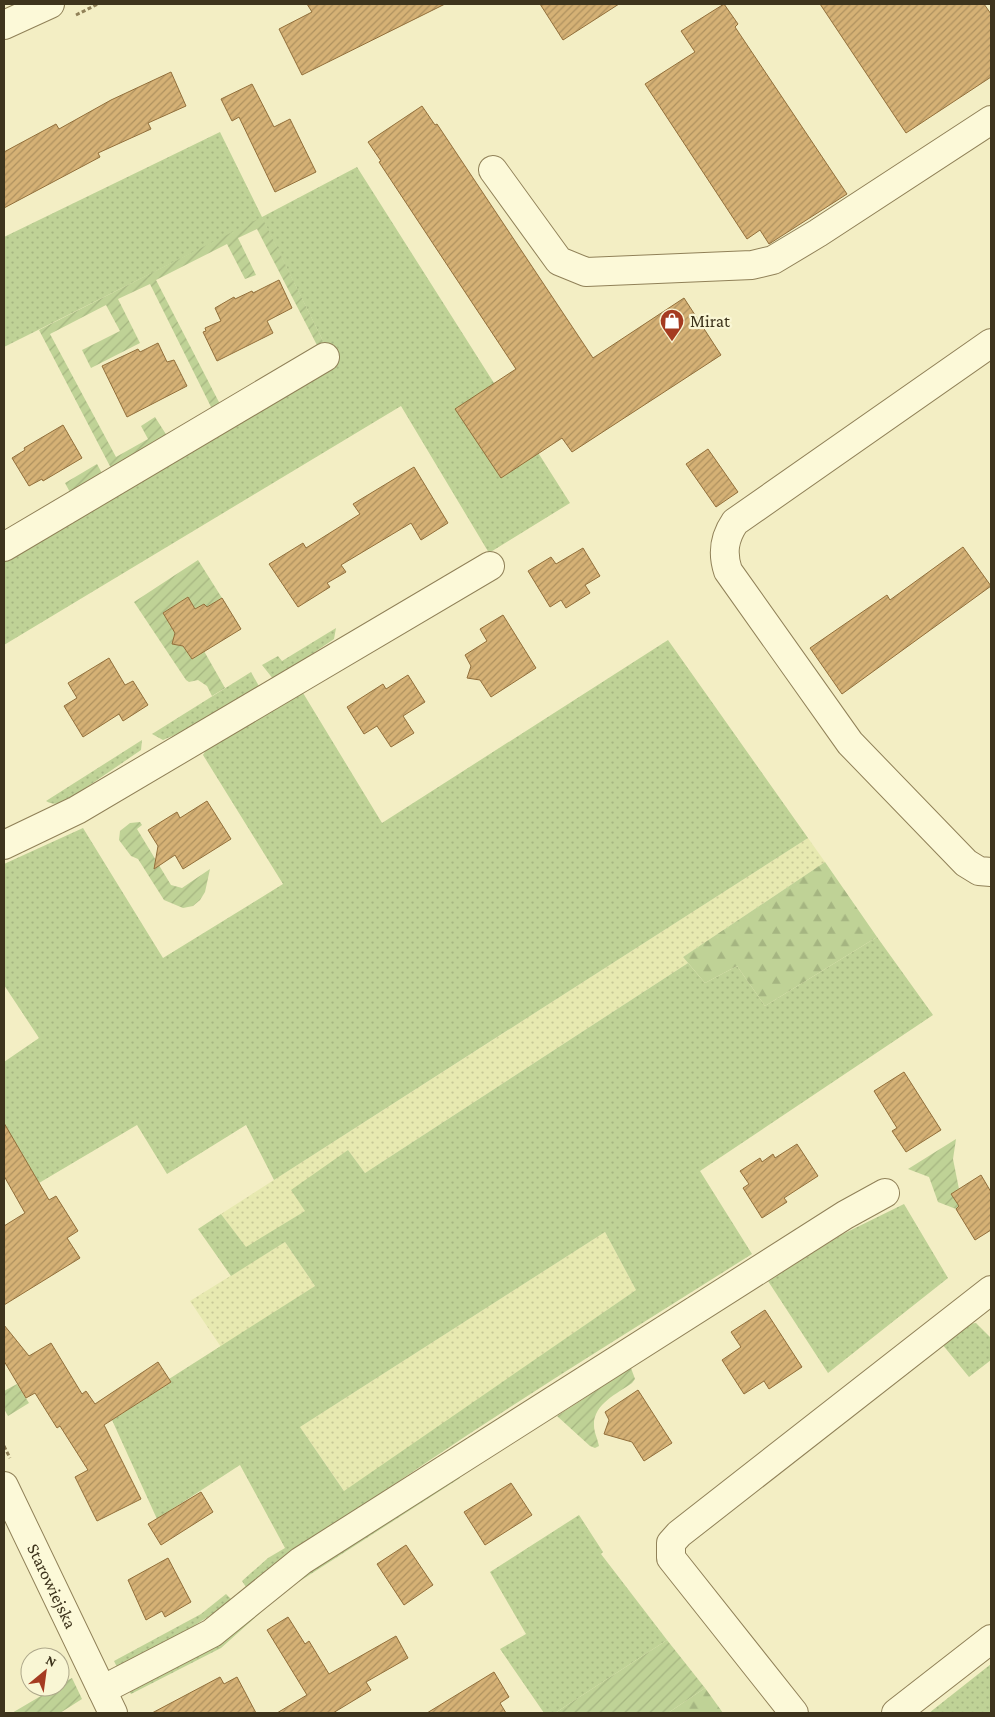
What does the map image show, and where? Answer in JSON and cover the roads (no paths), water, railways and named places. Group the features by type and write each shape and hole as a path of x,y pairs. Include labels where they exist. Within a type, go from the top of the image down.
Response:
{"street":[{"path":"4,25 50,4"},
{"path":"493,170 559,260 577,270 586,272 752,265 773,260 991,120"},
{"path":"991,343 735,522 728,533 724,557 728,572 850,744 966,863 980,871 991,872"},
{"path":"4,547 325,357"},
{"path":"4,846 78,810 490,566"},
{"path":"107,1702 212,1633 301,1561 845,1215 884,1193"},
{"path":"794,1713 671,1558 671,1543 679,1534 987,1302"},
{"name":"Starowiejska","path":"4,1486 107,1702"},
{"path":"896,1713 991,1639"}],"place":[{"name":"Mirat","path":"672,342"}]}
